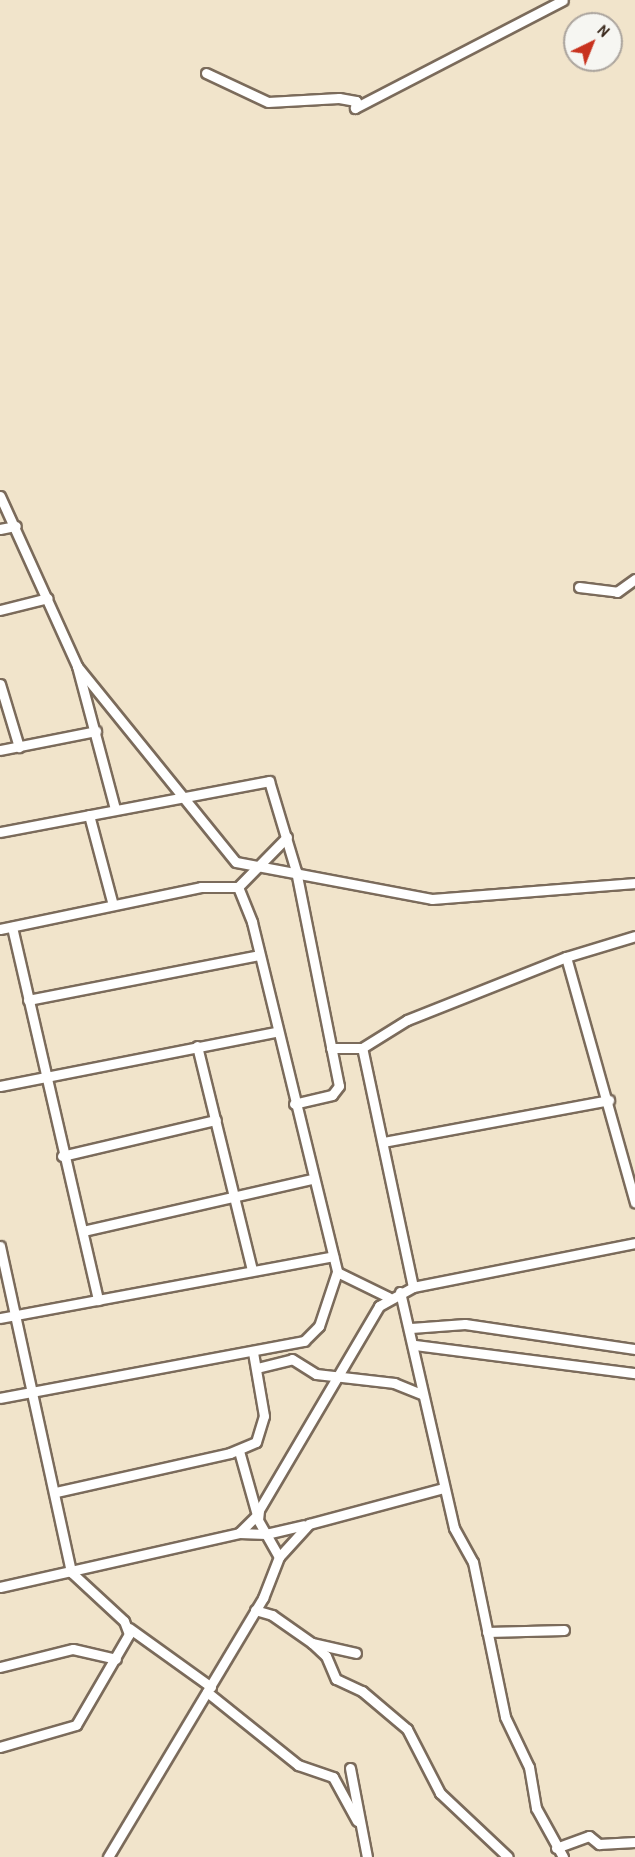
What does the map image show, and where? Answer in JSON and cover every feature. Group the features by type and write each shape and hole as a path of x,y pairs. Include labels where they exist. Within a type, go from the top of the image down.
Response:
{"street":[{"path":"206,74 268,102 339,98 356,101 355,108 563,0"},
{"path":"0,496 16,526 77,666 115,809"},
{"path":"0,529 16,526"},
{"path":"579,586 617,592 635,579"},
{"path":"0,610 48,598"},
{"path":"77,666 229,855 258,865 432,899 635,883"},
{"path":"0,684 19,747"},
{"path":"0,750 96,731"},
{"path":"0,832 180,796 269,781 296,872 332,1048 337,1092 294,1104"},
{"path":"89,815 113,905"},
{"path":"0,929 201,887 238,887 287,837"},
{"path":"0,1398 254,1352 313,1335 337,1272 312,1179 259,956 238,887"},
{"path":"12,927 43,1078 83,1231 98,1300"},
{"path":"332,1048 362,1048 407,1020 566,957 635,936"},
{"path":"28,1000 259,956"},
{"path":"566,957 609,1100 635,1202"},
{"path":"0,1086 276,1032"},
{"path":"197,1046 252,1270"},
{"path":"362,1048 413,1287"},
{"path":"383,1142 609,1100"},
{"path":"62,1156 216,1120"},
{"path":"83,1231 312,1179"},
{"path":"239,1533 257,1515 337,1377 388,1297 413,1287 635,1243"},
{"path":"0,1246 56,1492 71,1572 129,1628 209,1689 298,1765 335,1779 357,1821"},
{"path":"0,1318 333,1256"},
{"path":"337,1272 388,1297"},
{"path":"400,1292 415,1345 443,1488 458,1539 473,1562 505,1717 556,1848 563,1857"},
{"path":"411,1328 465,1324 635,1349"},
{"path":"415,1345 635,1373"},
{"path":"56,1492 239,1451 263,1430 254,1352"},
{"path":"257,1368 292,1359 316,1374 394,1383 423,1395"},
{"path":"239,1451 257,1515 279,1557"},
{"path":"0,1587 239,1533 266,1534 443,1488"},
{"path":"108,1857 255,1610 279,1557 309,1524"},
{"path":"255,1610 272,1615 312,1643 326,1656 336,1679 362,1691 407,1729 440,1793 508,1857"},
{"path":"0,1747 54,1735 76,1725 116,1659 129,1628"},
{"path":"487,1632 564,1630"},
{"path":"312,1643 356,1653"},
{"path":"0,1667 73,1649 116,1659"},
{"path":"335,1779 350,1768 357,1821 368,1857"},
{"path":"556,1848 589,1836 604,1845 635,1842"}]}
